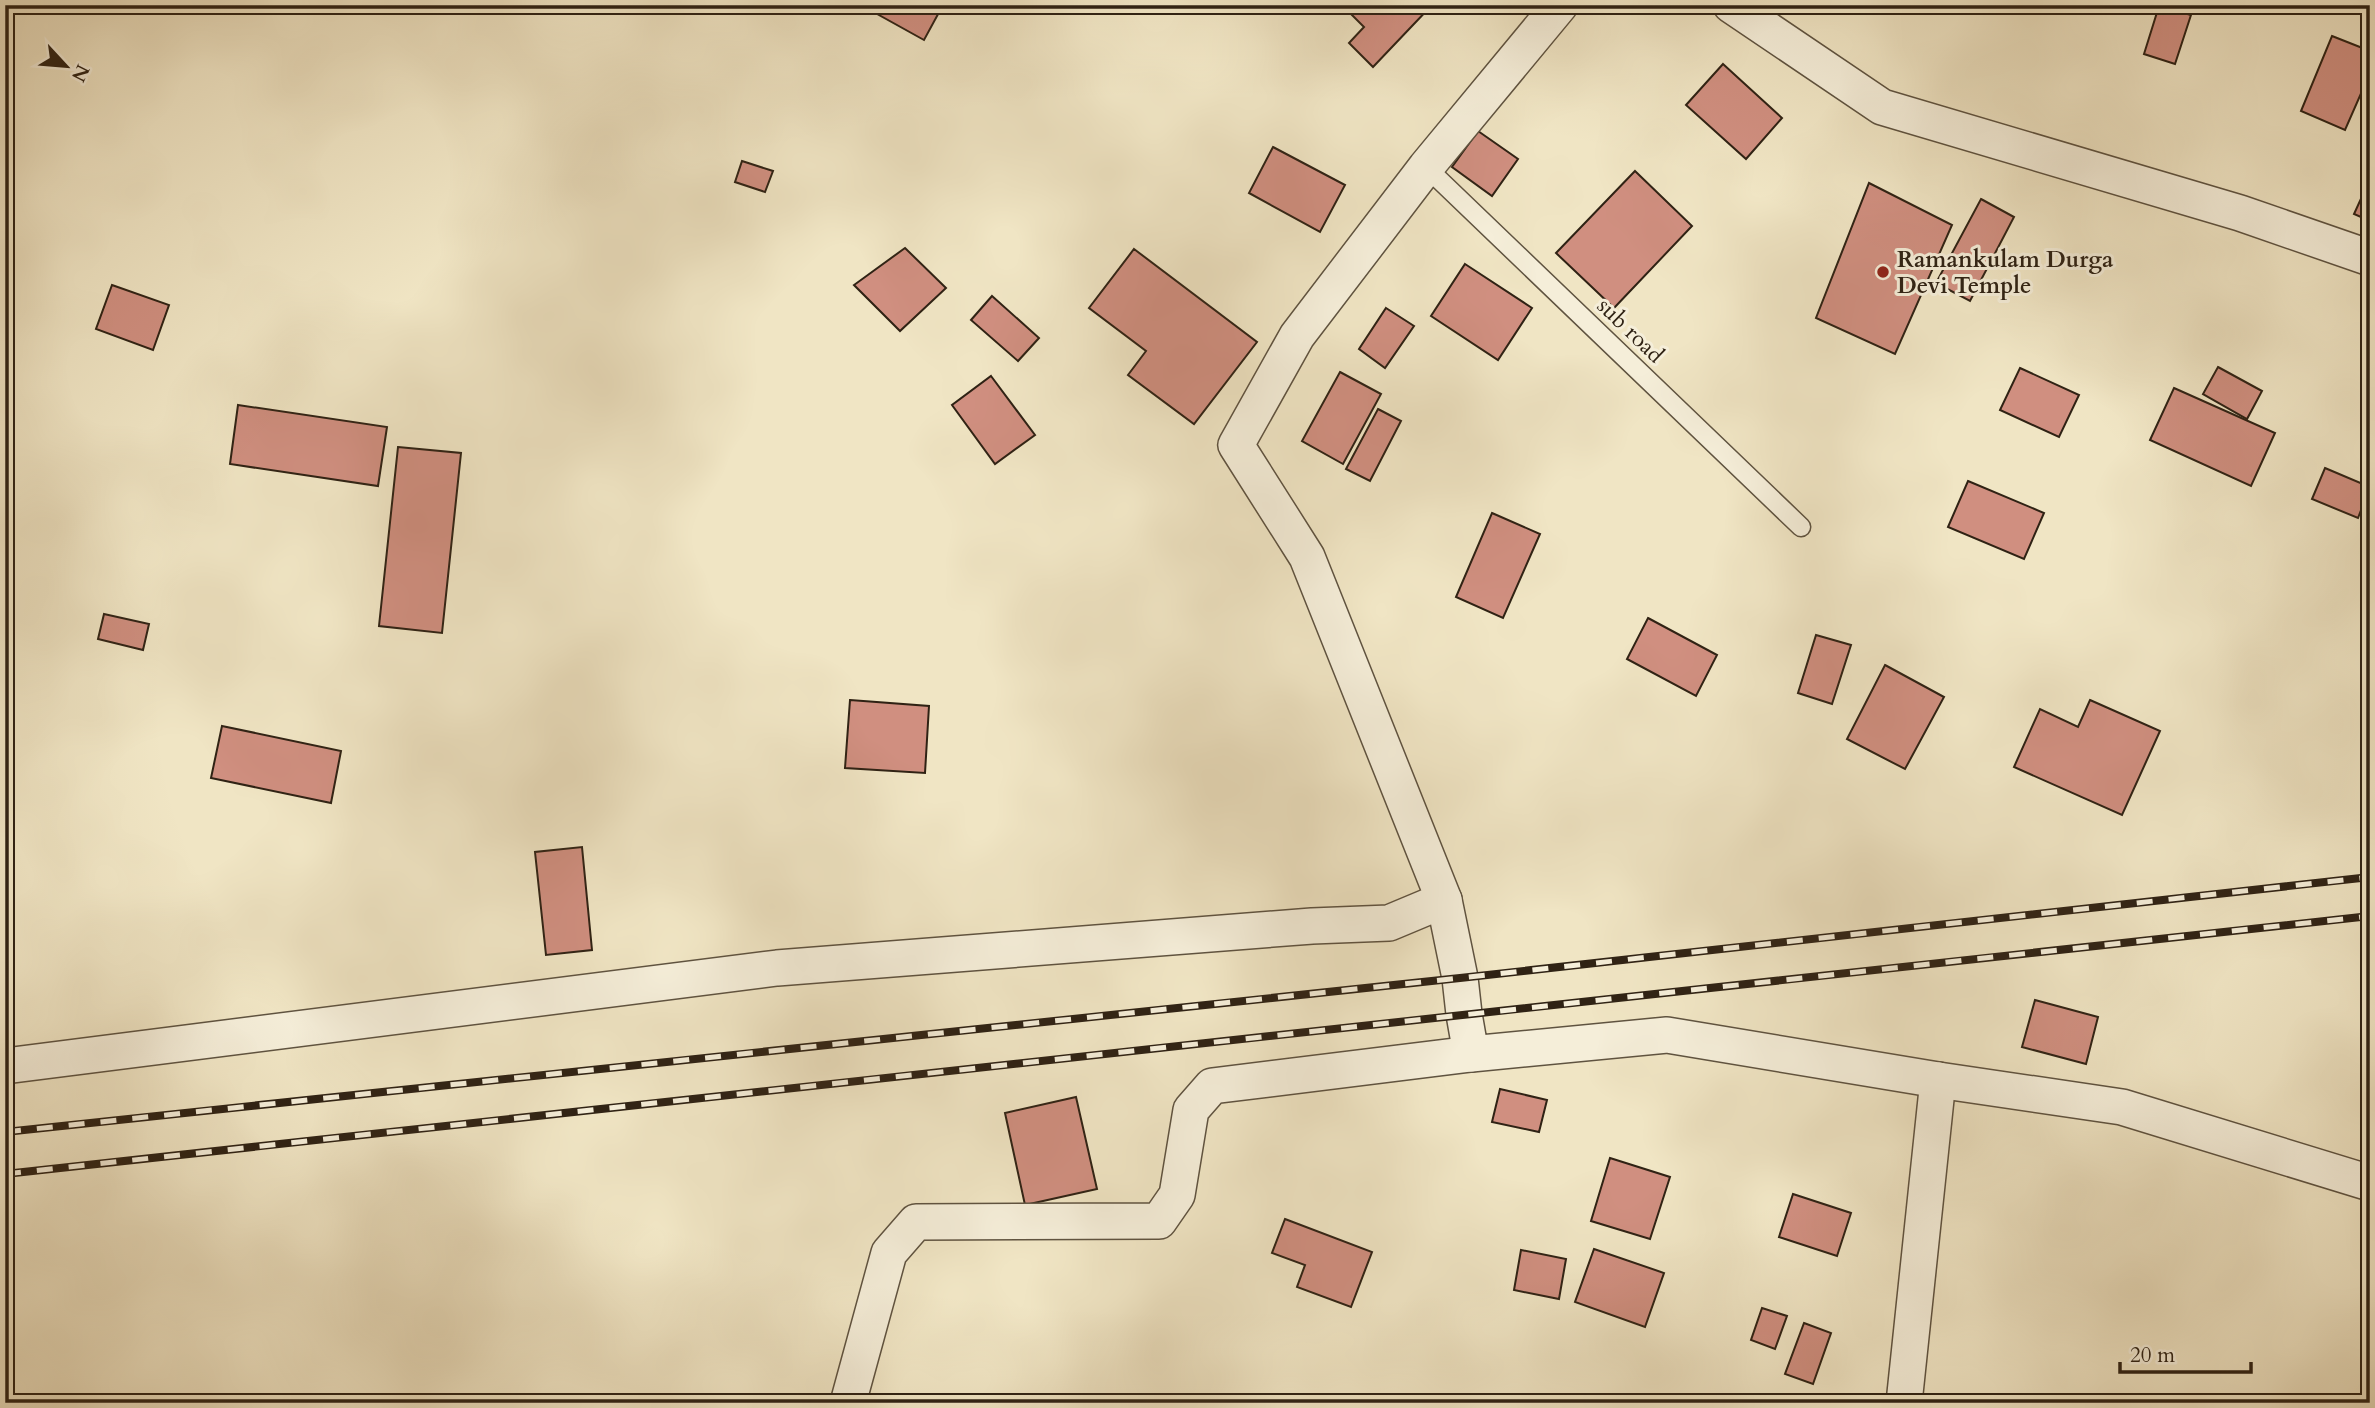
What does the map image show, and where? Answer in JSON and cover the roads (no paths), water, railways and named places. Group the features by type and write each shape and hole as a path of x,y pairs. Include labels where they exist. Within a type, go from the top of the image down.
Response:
{"street":[{"path":"1471,1054 1461,978 1444,900 1307,557 1236,445 1297,336 1426,167 1560,5"},
{"path":"1731,5 1882,107 2240,213 2370,258"},
{"path":"5,1066 777,968 1312,926 1389,923 1444,900"},
{"path":"848,1403 889,1253 916,1222 1159,1221 1177,1195 1191,1110 1212,1086 1471,1054 1667,1035 2122,1107 2370,1183"},
{"path":"1904,1403 1938,1080"}],"lane":[{"name":"sub road","path":"1426,167 1801,527"}],"railway":[{"path":"5,1132 1460,978 2370,877"},
{"path":"5,1174 2370,916"}],"place":[{"name":"Ramankulam Durga Devi Temple","path":"1883,272"}]}
